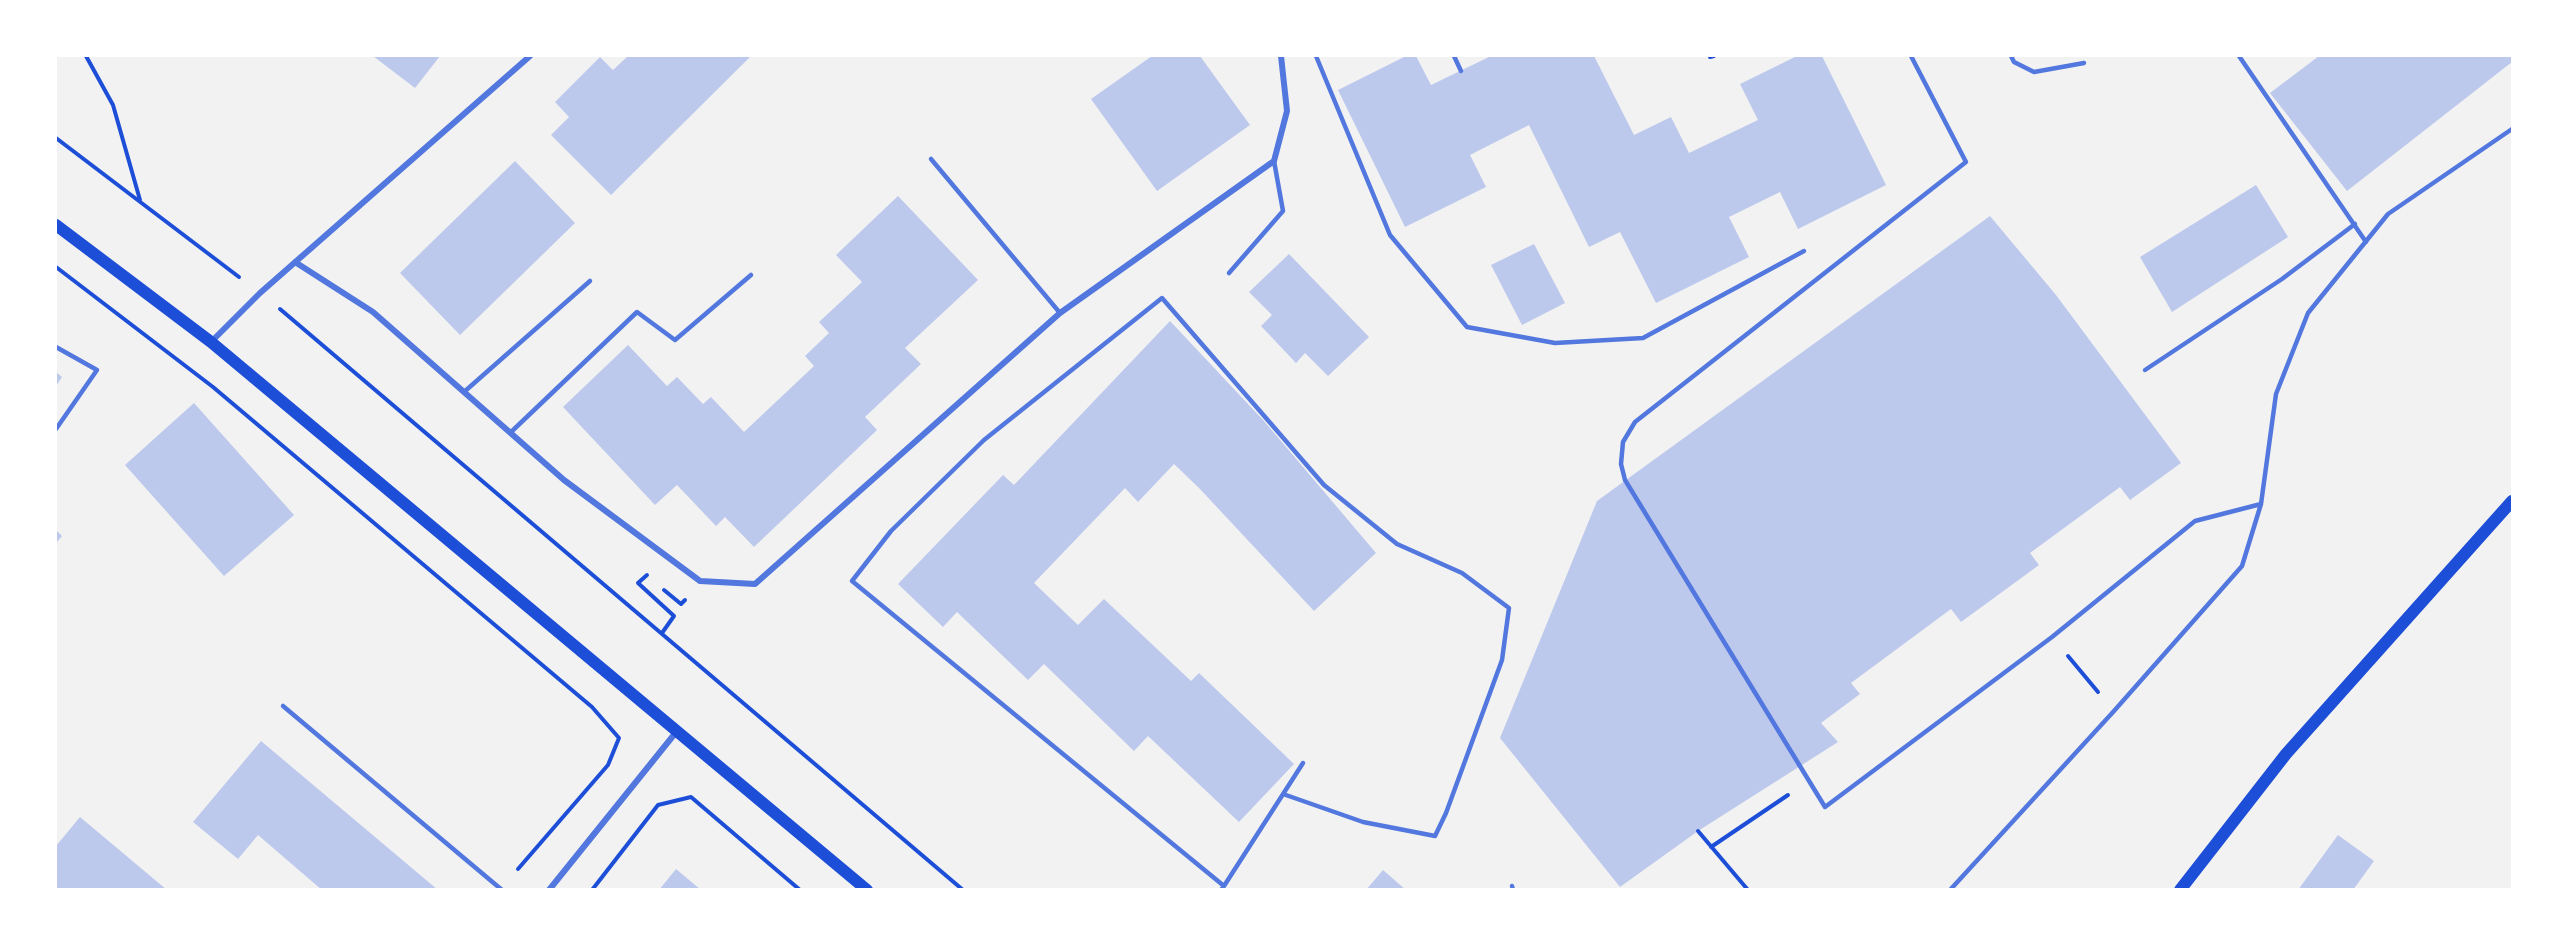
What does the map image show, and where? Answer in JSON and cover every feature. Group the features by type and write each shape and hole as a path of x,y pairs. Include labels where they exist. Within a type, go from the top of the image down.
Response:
{"main road":[{"path":"56,225 211,342 867,890"},
{"path":"2180,890 2286,754 2512,501"}],"street":[{"path":"211,342 260,293 530,56"},
{"path":"295,262 373,312 564,480 700,582 755,584 1060,313 1274,161 1287,111 1281,56"},
{"path":"549,890 677,731"}],"lane":[{"path":"1316,56 1390,235 1467,327 1555,343 1643,338 1804,251"},
{"path":"1454,56 1461,71"},
{"path":"1911,56 1966,162 1635,422 1623,442 1621,464 1625,480 1825,807 2052,638 2195,520 2261,504"},
{"path":"2011,56 2014,62 2034,72 2084,63"},
{"path":"2239,56 2366,242"},
{"path":"1950,890 2114,711 2242,566 2261,504 2276,394 2308,313 2388,214 2512,129"},
{"path":"931,159 1060,313"},
{"path":"1229,273 1283,211 1274,161"},
{"path":"2145,370 2282,279 2355,224"},
{"path":"510,433 637,312 675,340 751,275"},
{"path":"464,392 590,281"},
{"path":"1283,795 1363,822 1435,836 1446,813 1502,660 1509,608 1462,573 1397,544 1324,485 1162,298 984,440 891,531 852,582 1222,888 1303,763"},
{"path":"56,347 97,370 56,429"},
{"path":"283,706 502,889"}],"path":[{"path":"86,56 113,105 140,201"},
{"path":"56,138 260,293 963,890"},
{"path":"56,267 213,387 592,707 619,738 608,765 502,889"},
{"path":"654,582 645,574 638,583 674,616 662,633"},
{"path":"663,589 681,604 700,582"},
{"path":"2052,638 2114,711"},
{"path":"1711,847 1808,782"},
{"path":"592,890 658,805 691,797 800,890"},
{"path":"1698,831 1748,890"}],"building":[{"path":"373,56 440,56 415,88"},
{"path":"628,56 751,56 611,195 551,135 569,117 555,102 600,57 613,70"},
{"path":"1152,56 1200,56 1250,125 1157,191 1091,99"},
{"path":"1406,56 1416,56 1431,85 1491,56 1594,56 1634,135 1671,117 1689,153 1758,120 1740,84 1797,56 1822,56 1886,185 1798,229 1780,192 1729,217 1749,257 1656,303 1620,232 1589,247 1529,125 1470,155 1486,187 1405,227 1338,90"},
{"path":"2319,56 2512,56 2512,62 2347,191 2270,93"},
{"path":"515,161 575,223 460,335 400,273"},
{"path":"2256,185 2288,237 2172,312 2140,257"},
{"path":"898,196 978,280 905,348 921,364 865,417 877,430 754,547 725,517 716,526 677,485 655,505 563,407 628,345 667,386 677,377 703,404 711,397 744,432 814,366 805,356 829,333 819,322 862,282 836,255"},
{"path":"1990,216 2056,295 2181,463 2130,500 2120,487 2030,553 2039,565 1961,622 1951,609 1851,683 1860,694 1821,723 1838,742 1698,831 1620,887 1500,738 1597,501"},
{"path":"1534,244 1565,303 1522,325 1491,265"},
{"path":"1289,254 1369,337 1328,376 1305,353 1296,363 1261,326 1272,315 1249,292"},
{"path":"1170,321 1264,421 1376,553 1314,611 1174,464 1138,502 1125,488 1034,583 1078,625 1104,599 1191,681 1199,673 1294,764 1239,822 1148,736 1134,751 1044,664 1028,680 957,612 943,627 898,584 1003,475 1014,485"},
{"path":"56,372 62,377 56,386"},
{"path":"194,403 294,515 224,576 125,465"},
{"path":"56,530 62,536 56,543"},
{"path":"261,741 438,890 322,890 258,835 238,859 193,822"},
{"path":"80,817 167,890 56,889 56,846"},
{"path":"2338,835 2374,861 2353,890 2298,890"},
{"path":"676,869 701,890 659,890"},
{"path":"1383,870 1406,890 1366,890"}]}
